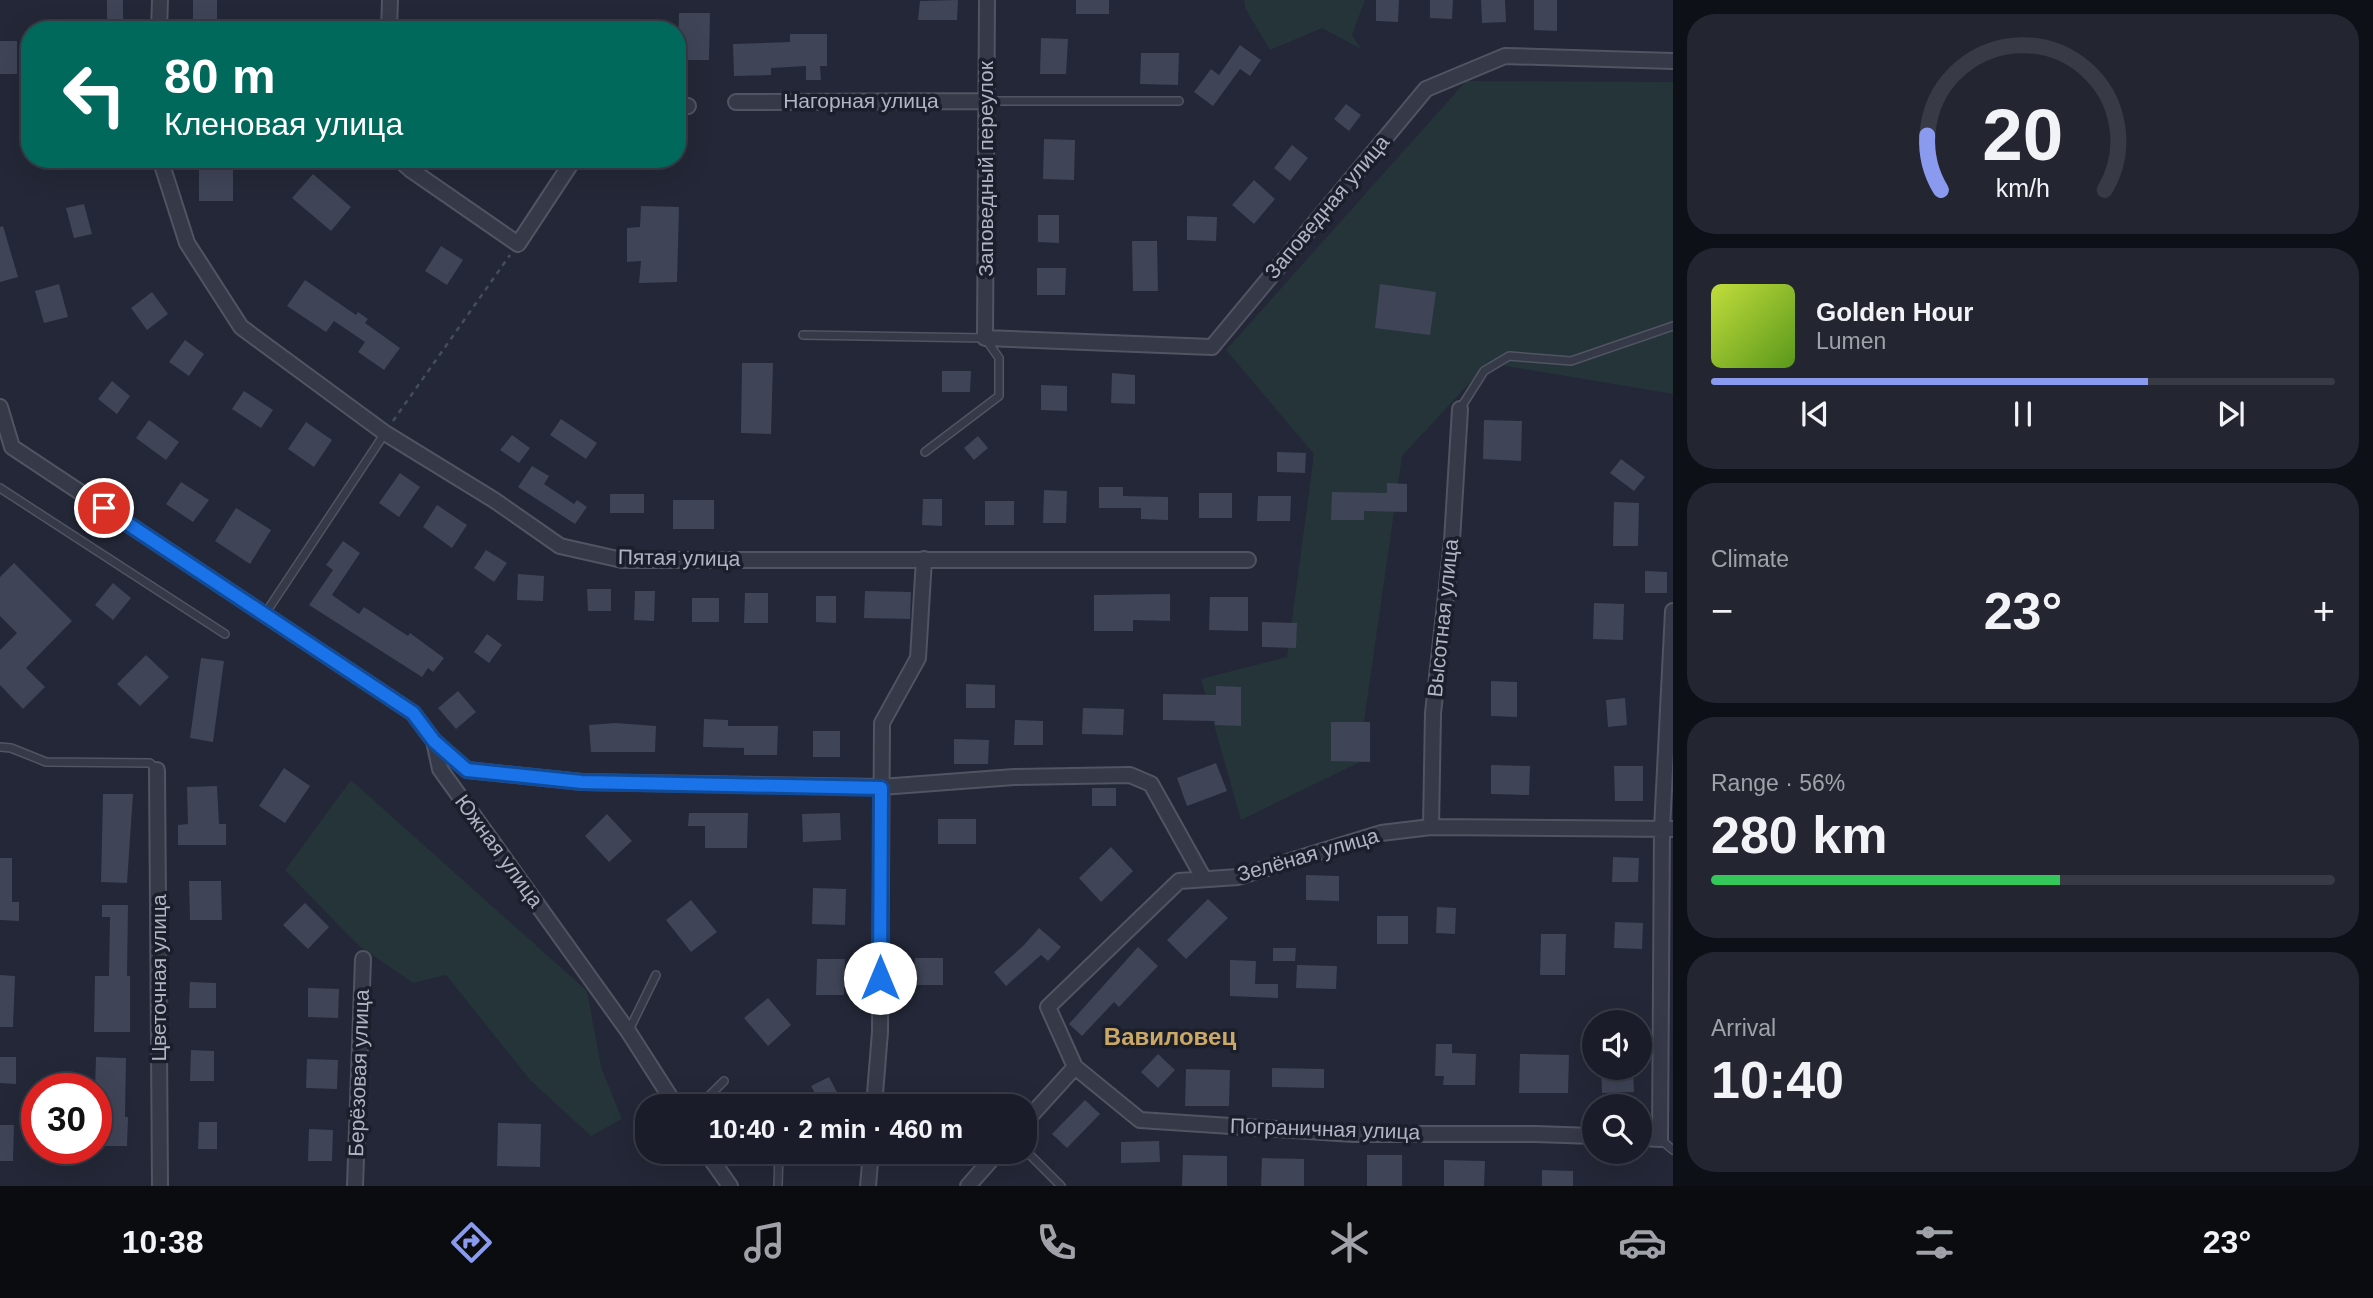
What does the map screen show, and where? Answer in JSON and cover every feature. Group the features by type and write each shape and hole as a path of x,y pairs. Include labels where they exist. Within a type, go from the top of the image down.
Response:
{"street":[{"path":"159,21 160,0"},
{"path":"390,0 390,21"},
{"name":"Заповедный переулок","path":"985,338 987,0"},
{"name":"Заповедная улица","path":"985,338 1212,347 1426,89 1505,56 1673,61"},
{"name":"Нагорная улица","path":"736,102 986,101"},
{"name":"Пятая улица","path":"163,168 187,243 241,327 385,433 495,500 560,546 622,560 1248,560"},
{"path":"409,168 518,244 568,168"},
{"name":"Южная улица","path":"0,407 6,448 265,614 413,713 434,741 440,769 628,1031 668,1094"},
{"name":"Высотная улица","path":"1432,827 1433,713 1452,541 1460,409"},
{"path":"875,1094 880,1032 882,723 919,658 923,559"},
{"path":"1652,1139 1660,1139 1673,611"},
{"path":"434,741 467,770 582,782 881,788 1014,777 1130,775 1151,784 1204,879"},
{"name":"Цветочная улица","path":"157,770 160,1186"},
{"name":"Зелёная улица","path":"1075,1067 1048,1007 1179,881 1238,877 1381,833 1432,827 1668,829"},
{"name":"Берёзовая улица","path":"355,1186 363,959"},
{"path":"1037,1109 1075,1067"},
{"name":"Пограничная улица","path":"1075,1067 1140,1120 1353,1134 1582,1136"},
{"path":"714,1164 730,1186"},
{"path":"868,1186 870,1164"},
{"path":"968,1186 987,1164"}],"lane":[{"path":"986,101 1179,101"},
{"path":"1460,409 1485,371 1508,356 1570,360 1673,326"},
{"path":"803,335 985,338 999,358 999,396 925,452"},
{"path":"265,614 385,433"},
{"path":"0,488 225,634"},
{"path":"0,747 11,748 46,762 149,763 157,770"},
{"path":"628,1031 656,975"},
{"path":"711,1094 724,1081"},
{"path":"1660,1139 1673,1150"},
{"path":"1037,1163 1061,1186"},
{"path":"778,1186 779,1164"}],"path":[{"path":"385,433 518,244"}],"shaded area":[{"path":"1244,0 1365,0 1352,35 1361,49 1322,28 1270,50 1245,8"},
{"path":"1466,81 1673,82 1673,394 1488,363 1402,456 1358,763 1241,820 1201,679 1287,657 1314,454 1226,350"},
{"path":"351,780 587,991 601,1067 622,1119 591,1136 530,1080 446,975 413,983 358,945 285,870"}],"building":[{"path":"107,0 123,0 123,21 107,21"},
{"path":"193,0 217,0 217,21 193,21"},
{"path":"958,0 957,20 918,20 920,1"},
{"path":"1076,0 1109,0 1109,14 1076,14"},
{"path":"1376,0 1399,0 1398,22 1376,21"},
{"path":"1430,0 1453,0 1452,19 1430,18"},
{"path":"1481,0 1505,0 1506,22 1482,23"},
{"path":"1534,0 1557,0 1557,31 1534,30"},
{"path":"679,13 710,13 709,60 686,60 686,21 679,21"},
{"path":"790,34 827,34 827,66 820,66 821,80 806,80 806,66 771,68 771,75 734,76 733,44 790,42"},
{"path":"1041,38 1068,39 1066,74 1040,74"},
{"path":"0,41 17,41 17,74 0,74"},
{"path":"1240,45 1261,60 1250,76 1240,69 1213,106 1194,92 1211,69 1219,75"},
{"path":"1141,53 1179,53 1178,85 1140,84"},
{"path":"1346,104 1361,115 1349,131 1334,119"},
{"path":"1044,139 1075,140 1074,180 1043,179"},
{"path":"1292,145 1308,158 1290,181 1274,168"},
{"path":"199,168 233,168 233,201 199,201"},
{"path":"313,174 351,207 331,231 292,198"},
{"path":"1254,180 1275,199 1254,224 1232,205"},
{"path":"84,204 92,234 74,238 66,208"},
{"path":"641,206 679,207 677,282 639,283 641,261 627,262 627,228 640,227"},
{"path":"1038,215 1059,215 1059,243 1038,242"},
{"path":"1187,216 1217,217 1216,241 1187,240"},
{"path":"3,226 18,277 0,282 0,227"},
{"path":"1132,241 1157,241 1158,291 1133,291"},
{"path":"441,246 463,260 447,285 425,271"},
{"path":"1037,268 1066,268 1065,295 1037,295"},
{"path":"305,280 356,315 358,312 368,319 365,323 400,348 384,370 358,352 365,342 334,321 326,332 287,306"},
{"path":"59,284 68,317 44,323 35,291"},
{"path":"1380,284 1436,292 1430,335 1375,328"},
{"path":"152,292 168,314 147,330 131,308"},
{"path":"185,340 204,354 189,376 169,362"},
{"path":"742,363 773,363 771,434 741,433"},
{"path":"942,371 971,371 970,392 942,392"},
{"path":"1112,373 1135,375 1135,404 1111,403"},
{"path":"112,381 130,396 117,414 98,399"},
{"path":"1041,385 1067,386 1067,411 1041,410"},
{"path":"244,391 273,410 261,428 232,409"},
{"path":"561,419 597,443 586,459 550,435"},
{"path":"149,420 179,442 166,460 136,438"},
{"path":"1484,420 1522,421 1521,461 1483,459"},
{"path":"306,422 332,440 314,467 288,449"},
{"path":"512,435 530,448 519,463 500,450"},
{"path":"978,436 988,448 974,460 964,448"},
{"path":"1277,452 1306,453 1305,473 1277,472"},
{"path":"1621,459 1645,477 1634,491 1610,473"},
{"path":"532,466 549,476 544,484 574,504 577,500 587,507 575,524 518,487"},
{"path":"400,473 420,487 399,517 379,503"},
{"path":"181,482 209,500 193,522 166,504"},
{"path":"1387,483 1407,484 1407,512 1364,511 1364,520 1331,520 1332,492 1387,493"},
{"path":"1099,487 1123,487 1123,496 1168,497 1168,520 1141,519 1141,508 1099,508"},
{"path":"1044,490 1067,491 1066,523 1043,523"},
{"path":"1199,493 1232,493 1232,518 1199,518"},
{"path":"610,494 644,494 644,513 610,513"},
{"path":"1258,496 1291,496 1290,521 1257,521"},
{"path":"923,499 942,499 942,526 922,525"},
{"path":"673,500 714,500 714,529 673,529"},
{"path":"985,501 1014,501 1014,525 985,525"},
{"path":"1614,502 1639,503 1638,546 1613,546"},
{"path":"437,505 467,525 452,548 423,527"},
{"path":"236,508 271,530 250,564 215,541"},
{"path":"343,541 360,553 332,595 359,614 364,607 408,636 410,633 444,658 433,672 428,668 422,677 309,605 333,570 326,565"},
{"path":"486,550 507,563 494,582 474,568"},
{"path":"14,563 72,621 26,668 45,687 23,709 0,685 0,650 17,633 0,616 0,577"},
{"path":"1645,571 1667,572 1667,593 1645,593"},
{"path":"518,574 544,576 543,601 517,600"},
{"path":"113,583 131,598 113,620 95,605"},
{"path":"587,589 611,589 611,611 588,611"},
{"path":"635,591 655,591 654,621 634,620"},
{"path":"865,591 911,592 910,619 864,618"},
{"path":"745,593 768,593 768,623 744,623"},
{"path":"1170,594 1170,621 1133,620 1133,631 1094,631 1094,595"},
{"path":"816,596 836,596 836,623 816,622"},
{"path":"1210,597 1248,597 1248,631 1209,630"},
{"path":"692,598 719,598 719,622 692,622"},
{"path":"1594,603 1624,604 1623,640 1593,639"},
{"path":"1262,622 1297,623 1296,648 1262,647"},
{"path":"487,634 502,645 489,663 474,652"},
{"path":"146,655 169,677 140,706 117,684"},
{"path":"201,658 224,661 213,742 190,738"},
{"path":"1491,681 1517,682 1517,717 1491,716"},
{"path":"966,684 995,685 995,708 966,708"},
{"path":"1216,686 1241,687 1241,726 1215,725 1215,721 1163,720 1163,694 1216,695"},
{"path":"458,691 476,712 456,729 438,708"},
{"path":"1625,698 1627,725 1608,727 1606,700"},
{"path":"1083,708 1124,709 1123,735 1082,734"},
{"path":"704,719 728,720 728,726 778,726 777,755 744,755 744,748 703,747"},
{"path":"1015,720 1043,721 1043,745 1014,745"},
{"path":"1331,722 1370,722 1370,762 1331,761"},
{"path":"615,723 656,726 655,752 591,752 589,725"},
{"path":"813,731 840,731 840,757 813,757"},
{"path":"954,739 989,740 988,764 954,764"},
{"path":"1216,763 1227,791 1187,806 1177,778"},
{"path":"1491,765 1530,766 1529,795 1491,794"},
{"path":"1614,766 1643,766 1643,801 1615,801"},
{"path":"284,768 310,786 285,823 259,806"},
{"path":"217,786 219,824 226,824 226,845 178,845 178,825 188,824 187,787"},
{"path":"1092,788 1116,788 1116,806 1092,806"},
{"path":"103,794 133,794 127,883 101,882"},
{"path":"689,813 748,813 747,848 705,848 705,826 688,826"},
{"path":"840,813 841,840 803,842 802,814"},
{"path":"607,814 632,841 609,862 585,836"},
{"path":"938,819 976,819 976,844 938,844"},
{"path":"1111,847 1133,871 1101,902 1079,878"},
{"path":"1613,857 1639,858 1638,882 1612,882"},
{"path":"0,858 12,858 12,902 19,902 19,921 0,920"},
{"path":"1306,875 1339,876 1339,901 1306,900"},
{"path":"189,881 221,881 222,920 190,920"},
{"path":"813,888 846,889 845,925 812,924"},
{"path":"1208,899 1228,918 1186,959 1167,940"},
{"path":"691,900 717,932 691,952 666,920"},
{"path":"305,903 329,927 308,949 283,925"},
{"path":"102,905 128,905 127,976 130,976 130,1032 94,1032 95,976 109,976 110,917 102,917"},
{"path":"1437,907 1456,908 1455,934 1436,933"},
{"path":"1377,916 1408,916 1408,944 1377,944"},
{"path":"1615,922 1643,923 1642,949 1614,948"},
{"path":"1039,928 1061,947 1048,961 1041,955 1006,986 994,972"},
{"path":"1541,934 1566,934 1565,975 1540,975"},
{"path":"1138,947 1158,966 1119,1007 1114,1002 1082,1036 1069,1024"},
{"path":"1273,948 1296,948 1295,961 1273,961"},
{"path":"915,958 943,958 943,985 914,985"},
{"path":"817,959 845,959 844,995 816,995"},
{"path":"1230,960 1256,961 1255,984 1278,984 1278,998 1230,996"},
{"path":"1297,965 1337,966 1336,989 1296,988"},
{"path":"0,975 15,976 13,1027 0,1027"},
{"path":"190,982 216,983 216,1008 189,1008"},
{"path":"308,988 339,989 338,1018 308,1017"},
{"path":"768,998 791,1025 768,1046 744,1018"},
{"path":"1436,1044 1452,1044 1452,1053 1476,1054 1475,1085 1443,1085 1444,1076 1435,1076"},
{"path":"191,1050 214,1051 214,1081 190,1081"},
{"path":"1158,1054 1175,1070 1158,1088 1141,1072"},
{"path":"1520,1054 1569,1055 1568,1093 1519,1093"},
{"path":"0,1057 16,1057 16,1084 0,1083"},
{"path":"96,1057 126,1058 127,1146 112,1146 112,1073 95,1073"},
{"path":"307,1059 338,1060 337,1089 306,1088"},
{"path":"1272,1068 1324,1069 1324,1088 1272,1087"},
{"path":"1186,1069 1230,1070 1229,1106 1185,1106"},
{"path":"829,1077 838,1094 815,1094 811,1086"},
{"path":"1601,1080 1634,1080 1634,1092 1602,1093"},
{"path":"1085,1100 1100,1114 1067,1148 1052,1134"},
{"path":"199,1122 217,1122 217,1149 198,1149"},
{"path":"498,1123 541,1124 540,1167 497,1166"},
{"path":"0,1125 14,1125 13,1161 0,1161"},
{"path":"309,1129 333,1130 332,1161 308,1161"},
{"path":"1159,1141 1160,1162 1121,1163 1121,1142"},
{"path":"1183,1155 1227,1156 1227,1186 1182,1186"},
{"path":"1367,1155 1402,1155 1402,1186 1367,1186"},
{"path":"1262,1158 1304,1159 1304,1186 1261,1186"},
{"path":"1444,1160 1485,1161 1484,1186 1444,1186"},
{"path":"1542,1170 1573,1171 1573,1186 1542,1186"}],"district":[{"name":"Вавиловец","path":"1170,1037"}],"route":[{"path":"104,508 413,713 434,741 467,770 582,782 881,788 880,978"}]}
